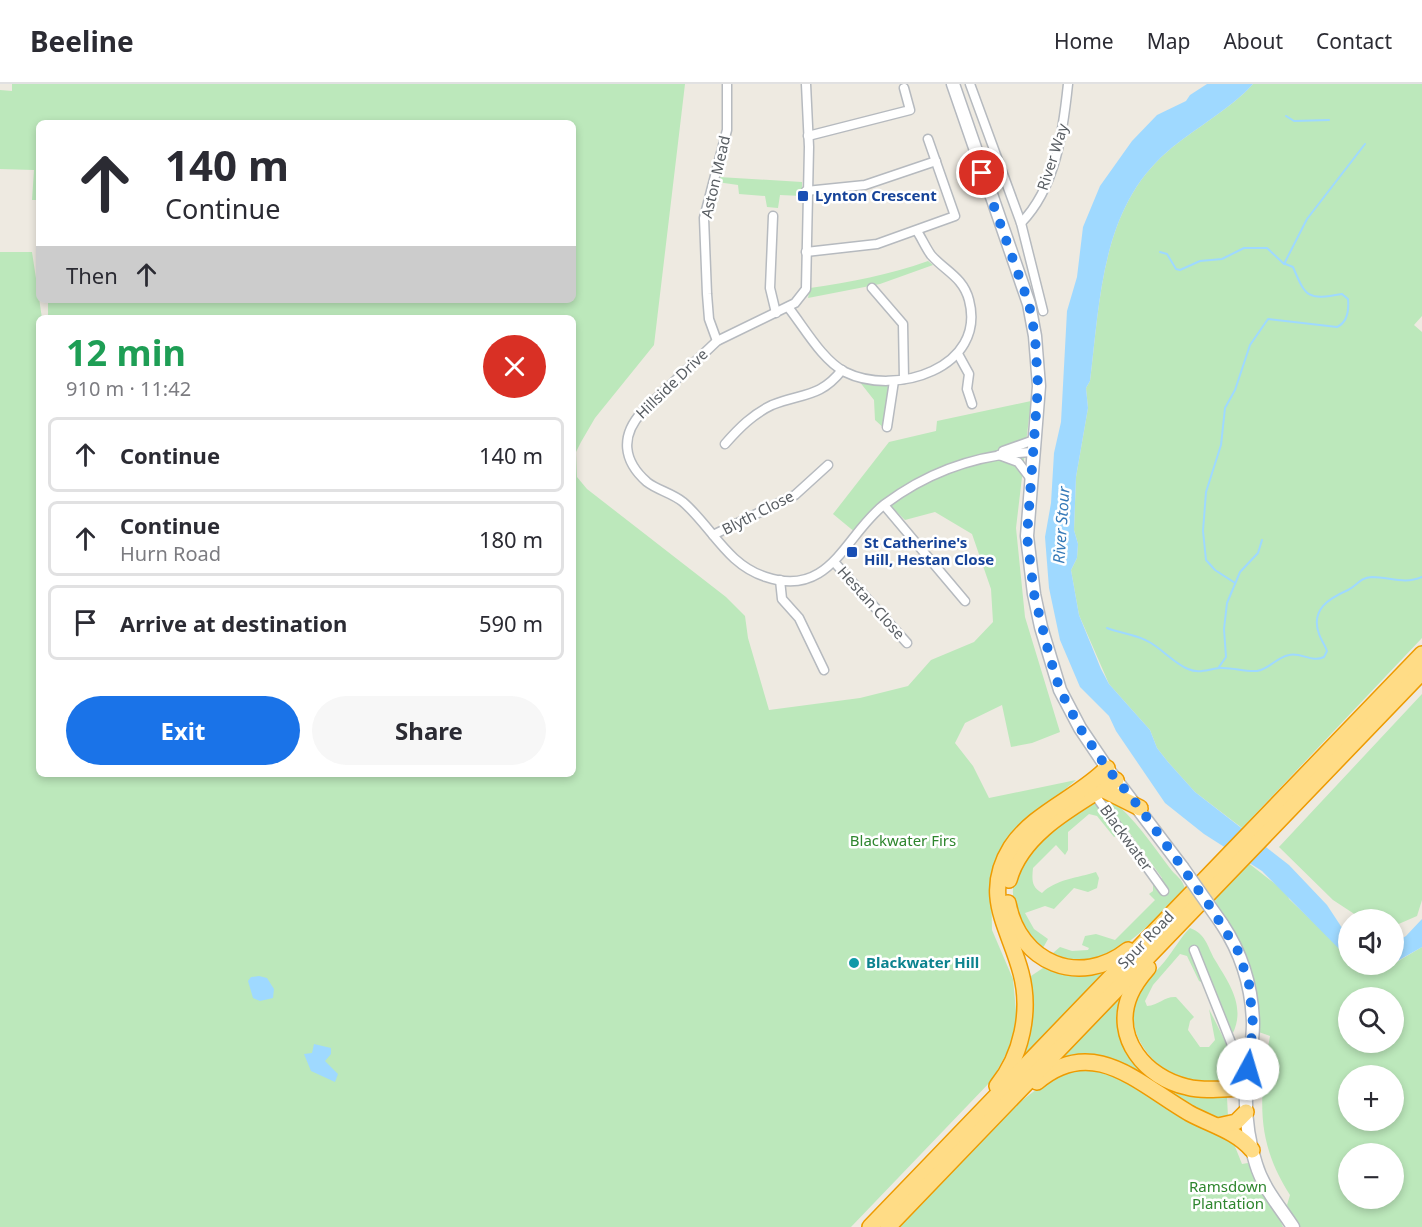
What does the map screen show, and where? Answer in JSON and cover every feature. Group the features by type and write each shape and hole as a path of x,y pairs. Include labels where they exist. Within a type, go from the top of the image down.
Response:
{"highway":[{"name":"Spur Road","path":"888,1227 987,1125 1422,654"},
{"name":"Spur Road","path":"1266,824 1422,672"},
{"path":"1111,774 1043,830 1018,855 1011,871 1007,898 1016,929 1038,955 1063,967 1081,969 1099,966 1115,959 1173,922"},
{"path":"1094,789 1140,808"},
{"path":"971,1122 1012,1061 1024,1023 1022,975 998,908 997,887 1002,865 1012,846 1027,829 1094,789"},
{"path":"1173,922 1130,996 1125,1023 1130,1042 1136,1055 1149,1069 1168,1081 1194,1088 1246,1088"},
{"name":"Spur Road","path":"870,1227 971,1122 1173,922"},
{"path":"987,1125 1046,1075 1073,1063 1092,1062 1119,1069 1190,1113 1245,1141 1252,1150"},
{"path":"1218,1126 1236,1122 1246,1112"}],"main road":[{"path":"953,84 1029,304 1035,336 1038,386 1027,536 1041,627 1060,690 1080,728 1111,774 1140,808 1182,867 1238,951 1249,984 1253,1024 1246,1088 1246,1112 1252,1150 1256,1166 1267,1189 1293,1227"}],"street":[{"name":"Aston Mead","path":"717,341 710,319 707,294 704,218 725,140 728,84"},
{"name":"Hillside Drive","path":"806,84 808,136 806,289 798,300 788,307 717,341 692,362 632,422 626,444 629,461 651,484 684,503 739,563 766,577 780,580 817,574 835,563 884,505 926,480 972,459 1034,446"},
{"path":"970,84 1021,223 1043,311"},
{"name":"River Way","path":"1021,223 1032,212 1048,182 1065,126 1068,84"},
{"path":"808,136 909,110 904,88"},
{"path":"806,252 877,244 955,216 928,139"},
{"path":"806,191 865,185 936,161"},
{"path":"773,216 770,288 776,313"},
{"path":"788,307 831,361 842,370 865,379 894,381 934,371 958,354 966,342 970,323 967,295 954,274 933,256 917,231"},
{"path":"872,288 903,324 904,379"},
{"path":"958,354 969,374 967,389 972,404"},
{"path":"724,444 743,424 758,413 771,406 823,390 842,370"},
{"path":"887,427 894,381"},
{"path":"998,454 1018,462 1031,479"},
{"name":"Blyth Close","path":"713,535 795,495 828,465"},
{"path":"884,505 965,601"},
{"name":"Hestan Close","path":"835,563 907,643"},
{"path":"780,580 782,599 799,618 824,670"},
{"name":"Blackwater","path":"1094,789 1164,891"},
{"path":"1194,950 1232,1045 1250,1050"}],"green space":[{"path":"12,84 685,84 654,345 595,418 576,452 576,315 48,315 48,303 576,303 576,120 36,120 36,200 32,200 34,170 0,169 0,90 12,91"},
{"path":"1253,84 1422,84 1422,316 1414,325 1422,332 1422,638 1242,828 1195,792 1157,748 1150,730 1109,684 1079,615 1071,570 1077,558 1078,544 1074,530 1076,477 1088,408 1086,388 1090,381 1101,288 1116,228 1145,175 1167,152 1234,102"},
{"path":"719,177 802,182 802,196 780,195 778,208 767,207 765,196 739,194 738,185 717,182"},
{"name":"Blackwater Firs","path":"0,252 32,252 36,278 36,303 40,303 42,315 36,315 36,777 576,777 576,452 577,477 587,489 726,597 745,616 748,638 769,710 860,698 908,686 931,660 974,642 993,622 991,589 972,534 935,512 905,520 884,500 856,533 833,514 889,442 936,431 937,421 1031,401 1016,528 1025,617 1060,732 1032,743 1011,747 1002,705 965,723 955,743 973,766 989,798 1076,780 1011,835 991,882 992,930 1013,979 1017,1022 1014,1039 992,1080 851,1227 0,1227"},
{"path":"928,261 933,265 880,284 808,298 810,288 870,278"},
{"path":"859,381 891,383 886,402 885,429 875,420 874,400"},
{"path":"1422,694 1422,900 1417,916 1404,922 1404,909 1347,909 1333,900 1279,847"},
{"path":"1111,799 1142,832 1181,880 1185,890 1142,931 1111,952 1094,959 1075,960 1054,957 1053,953 1060,947 1072,951 1088,950 1089,948 1082,945 1085,936 1096,934 1115,940 1155,900 1149,894 1153,891 1153,883 1162,878 1129,832 1123,826 1119,835 1114,837 1097,816 1089,814 1068,832 1068,850 1065,855 1056,845 1033,868 1033,879 1034,885 1042,893 1060,882 1096,872 1099,878 1097,888 1088,892 1074,888 1054,909 1045,906 1025,913 1034,929 1048,939 1043,948 1031,941 1025,930 1015,905 1013,889 1025,860 1036,845 1065,819 1097,802"},
{"path":"1247,862 1287,893 1289,899 1338,945 1338,975 1404,975 1404,958 1422,947 1422,1227 1298,1227 1287,1205 1290,1195 1279,1175 1265,1137 1262,1099 1270,1036 1256,1031 1253,977 1243,951 1214,899"},
{"path":"1190,928 1206,941 1234,994 1238,1013 1233,1033 1212,987 1199,981 1187,956 1180,954 1153,985 1145,1001 1147,1006 1176,997 1194,1017 1190,1021 1188,1030 1200,1047 1209,1047 1215,1040 1209,1009 1224,1039 1233,1051 1223,1075 1212,1084 1198,1084 1183,1080 1168,1072 1145,1049 1137,1035 1134,1021 1137,999 1144,987"},
{"path":"1046,966 1113,968 1017,1067 1028,978"},
{"path":"1122,990 1132,1054 1211,1094 1227,1097 1228,1117 1214,1117 1204,1113 1130,1069 1051,1065"},
{"name":"Ramsdown Plantation","path":"1072,1066 1096,1066 1232,1139 1242,1164 1248,1163 1283,1227 897,1227 978,1139 1023,1100"}],"water":[{"name":"River Stour","path":"1207,84 1253,84 1234,102 1167,152 1145,175 1116,228 1101,288 1090,381 1086,388 1088,408 1076,477 1074,530 1078,544 1077,558 1071,570 1079,615 1109,684 1150,730 1157,748 1195,792 1289,865 1327,905 1338,922 1338,948 1262,871 1204,834 1165,803 1116,731 1109,716 1080,687 1060,640 1049,588 1045,537 1051,503 1054,453 1061,422 1067,311 1077,277 1083,227 1100,186 1132,141 1157,115 1186,101 1190,95"},
{"path":"1422,919 1422,947 1404,957 1404,937"},
{"path":"251,977 267,978 274,989 273,998 260,1001 253,998 248,981"},
{"path":"314,1044 331,1048 331,1054 325,1061 338,1074 335,1082 311,1071 304,1054 312,1053"}],"waterway":[{"path":"1286,116 1294,121 1329,120"},
{"path":"1284,264 1307,219 1365,144"},
{"path":"1160,252 1167,254 1176,269 1180,270 1200,261 1222,259 1244,248 1267,248 1283,263 1293,267 1305,291 1322,297 1342,294 1348,299 1347,315 1344,322 1337,327 1268,319 1250,345 1235,390 1225,408 1221,445 1206,492 1203,531 1206,560 1215,570 1235,583"},
{"path":"1219,667 1226,657 1224,629 1227,603 1240,572 1258,553 1262,540"},
{"path":"1107,628 1146,640 1178,664 1192,670 1225,668 1257,671 1266,668 1280,658 1293,654 1315,659 1324,657 1327,651 1317,625 1319,611 1329,601 1361,580 1372,577 1397,580 1422,577"}],"place":[{"name":"Lynton Crescent","path":"803,196"},
{"name":"St Catherine's Hill, Hestan Close","path":"852,552"},
{"name":"Blackwater Hill","path":"854,963"}],"route":[{"path":"982,173 1029,304 1035,336 1038,386 1027,536 1034,594 1050,658 1060,690 1080,728 1209,905 1238,951 1249,984 1253,1024 1248,1069"}]}
